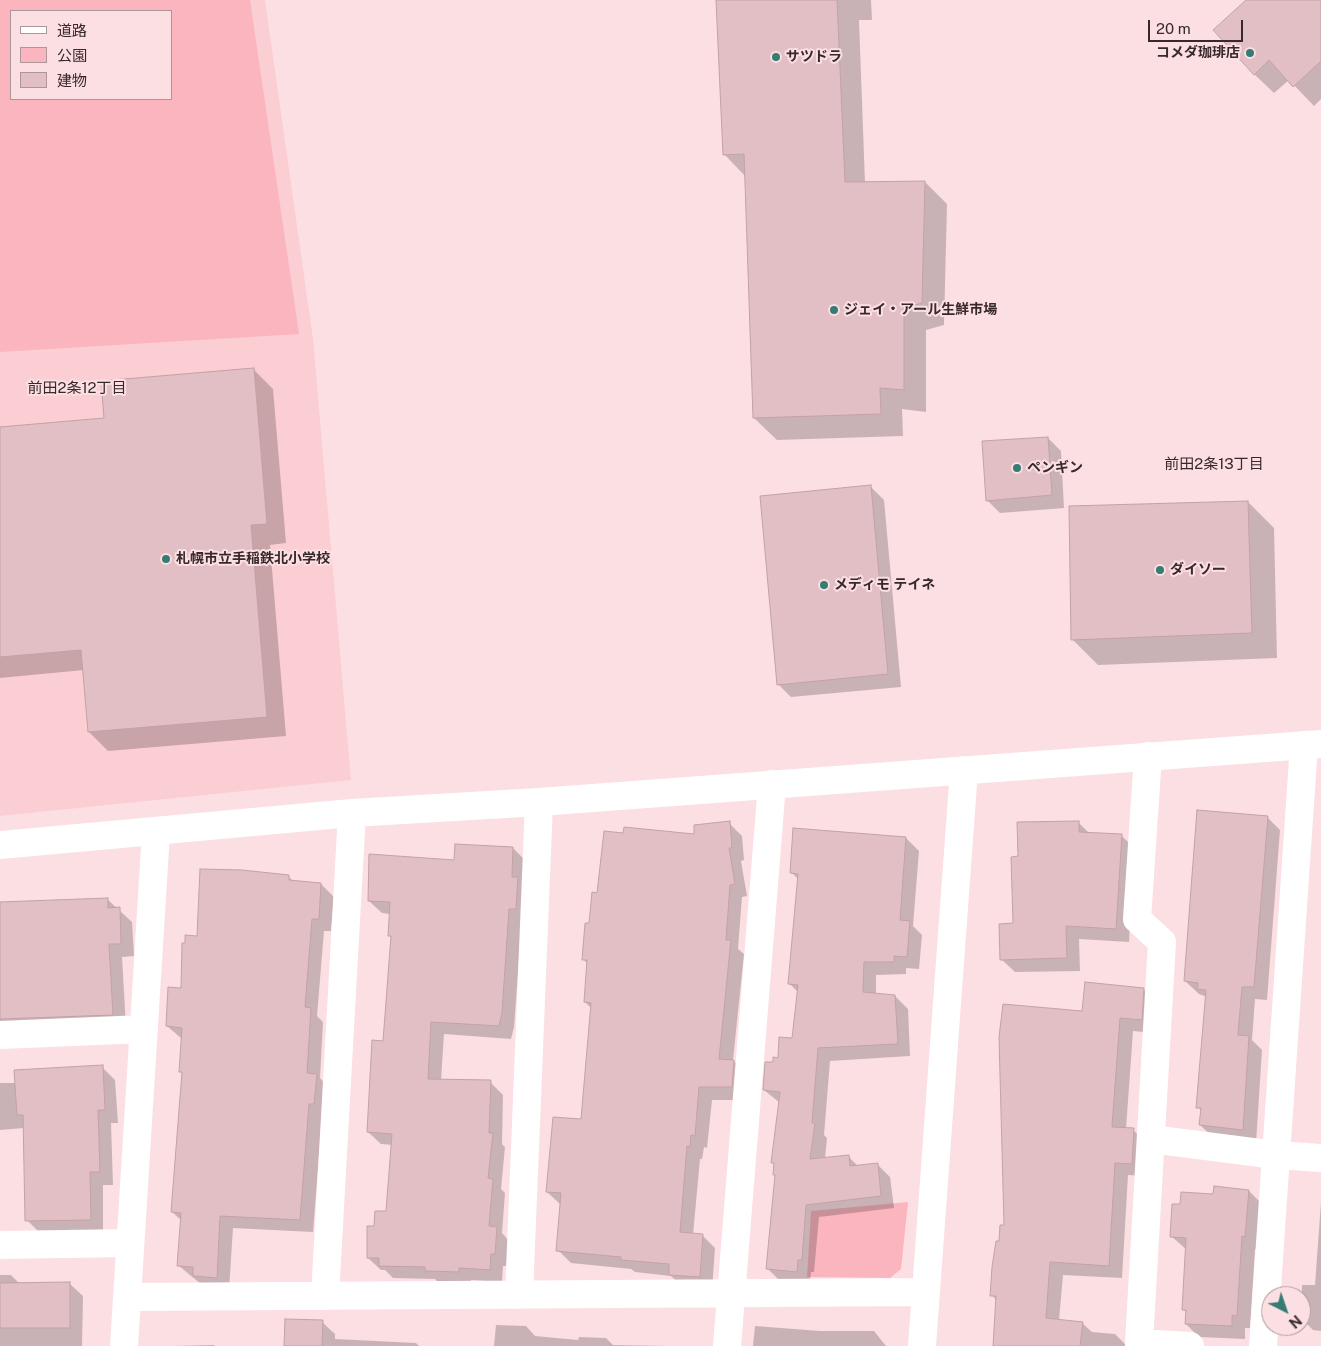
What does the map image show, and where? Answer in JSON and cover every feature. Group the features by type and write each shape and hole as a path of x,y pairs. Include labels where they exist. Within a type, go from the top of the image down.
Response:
{"street":[{"path":"0,844 156,832 352,813 539,802 1312,745 1276,1155 1263,1346"},
{"path":"1148,756 1137,919 1162,942 1139,1343 1190,1346"},
{"path":"922,1346 964,770"},
{"path":"728,1346 772,784"},
{"path":"519,1295 539,802"},
{"path":"325,1296 352,813"},
{"path":"124,1346 156,832"},
{"path":"0,1035 144,1029"},
{"path":"1151,1139 1276,1155 1321,1158"},
{"path":"0,1245 130,1243"},
{"path":"127,1297 732,1295 926,1292"}],"shaded area":[{"name":"札幌市立手稲鉄北小学校","path":"0,0 265,0 313,339 351,780 0,816"}],"green space":[{"path":"0,0 250,0 299,334 0,352"},
{"path":"908,1202 901,1269 890,1278 807,1277 811,1211"}],"building":[{"path":"716,0 837,0 845,182 925,181 922,303 904,308 904,390 880,388 881,414 753,418 744,154 723,155"},
{"path":"1246,0 1321,0 1321,61 1293,87 1269,60 1254,75 1213,30"},
{"path":"254,368 267,524 251,525 267,717 88,732 81,650 0,657 0,427 104,418 101,381"},
{"name":"ペンギン","path":"1048,437 1052,495 986,501 982,441"},
{"name":"メディモ テイネ","path":"871,485 888,674 777,685 760,496"},
{"name":"ダイソー","path":"1248,501 1252,633 1071,640 1069,506"},
{"path":"1197,810 1268,816 1254,987 1242,987 1238,1035 1249,1036 1243,1130 1199,1125 1201,1108 1196,1108 1206,990 1197,989 1198,983 1184,981"},
{"path":"730,821 732,848 729,848 735,884 730,885 726,940 731,940 719,1059 734,1060 732,1087 699,1087 695,1136 691,1135 690,1147 687,1146 680,1232 703,1234 700,1277 669,1275 669,1264 621,1260 621,1257 556,1251 561,1193 546,1192 553,1117 581,1119 591,1003 584,1002 587,960 582,960 585,923 589,923 592,892 597,893 604,831 623,833 624,827 694,834 694,825"},
{"path":"1079,821 1079,832 1122,834 1116,929 1066,926 1067,958 1000,960 999,924 1013,923 1011,857 1018,856 1017,822"},
{"path":"793,828 906,837 900,920 910,921 907,957 894,956 894,962 864,962 863,992 895,995 898,1044 818,1048 812,1123 815,1123 810,1159 849,1155 850,1166 878,1163 881,1196 806,1205 802,1260 798,1260 797,1272 766,1269 775,1175 773,1175 774,1163 771,1163 780,1092 763,1090 765,1062 773,1062 773,1057 778,1058 779,1037 792,1038 798,985 788,984 798,874 790,873"},
{"path":"455,844 513,847 512,877 518,877 516,909 509,909 502,1013 499,1026 431,1022 428,1079 491,1080 489,1133 493,1133 488,1178 493,1179 489,1226 497,1227 495,1254 491,1254 490,1270 459,1268 459,1272 425,1271 425,1267 379,1266 379,1258 367,1258 367,1226 374,1226 375,1211 386,1211 392,1134 367,1132 372,1040 383,1041 391,936 388,936 390,902 368,901 369,854 454,860"},
{"path":"200,869 242,870 289,875 289,880 321,883 319,919 312,919 305,1007 311,1008 307,1073 317,1074 314,1104 309,1104 300,1220 220,1216 217,1278 193,1276 193,1267 177,1266 181,1213 171,1212 182,1072 179,1072 182,1028 166,1026 168,987 181,988 182,943 185,943 185,935 197,936"},
{"path":"108,898 108,908 120,907 121,944 109,944 113,1015 0,1019 0,902"},
{"path":"1085,982 1144,988 1142,1020 1120,1018 1112,1127 1134,1128 1132,1164 1115,1163 1109,1266 1050,1262 1046,1318 1083,1322 1080,1346 993,1346 996,1296 990,1296 992,1267 996,1241 999,1241 1000,1225 1004,1225 999,1037 1003,1004 1082,1011"},
{"path":"103,1065 105,1110 98,1110 100,1172 90,1172 91,1220 25,1221 23,1115 17,1115 14,1070"},
{"path":"1214,1186 1249,1190 1245,1237 1242,1236 1237,1316 1232,1315 1232,1326 1185,1324 1186,1310 1182,1310 1186,1238 1170,1237 1172,1204 1180,1204 1181,1192 1213,1194"},
{"path":"70,1282 70,1328 0,1328 0,1283"},
{"path":"285,1319 323,1320 322,1346 284,1346"}],"place":[{"name":"コメダ珈琲店","path":"1250,53"},
{"name":"サツドラ","path":"776,57"},
{"name":"ジェイ・アール生鮮市場","path":"834,310"},
{"name":"ペンギン","path":"1017,468"},
{"name":"札幌市立手稲鉄北小学校","path":"166,559"},
{"name":"ダイソー","path":"1160,570"},
{"name":"メディモ テイネ","path":"824,585"}],"district":[{"name":"前田2条12丁目","path":"77,388"},
{"name":"前田2条13丁目","path":"1214,464"}]}
